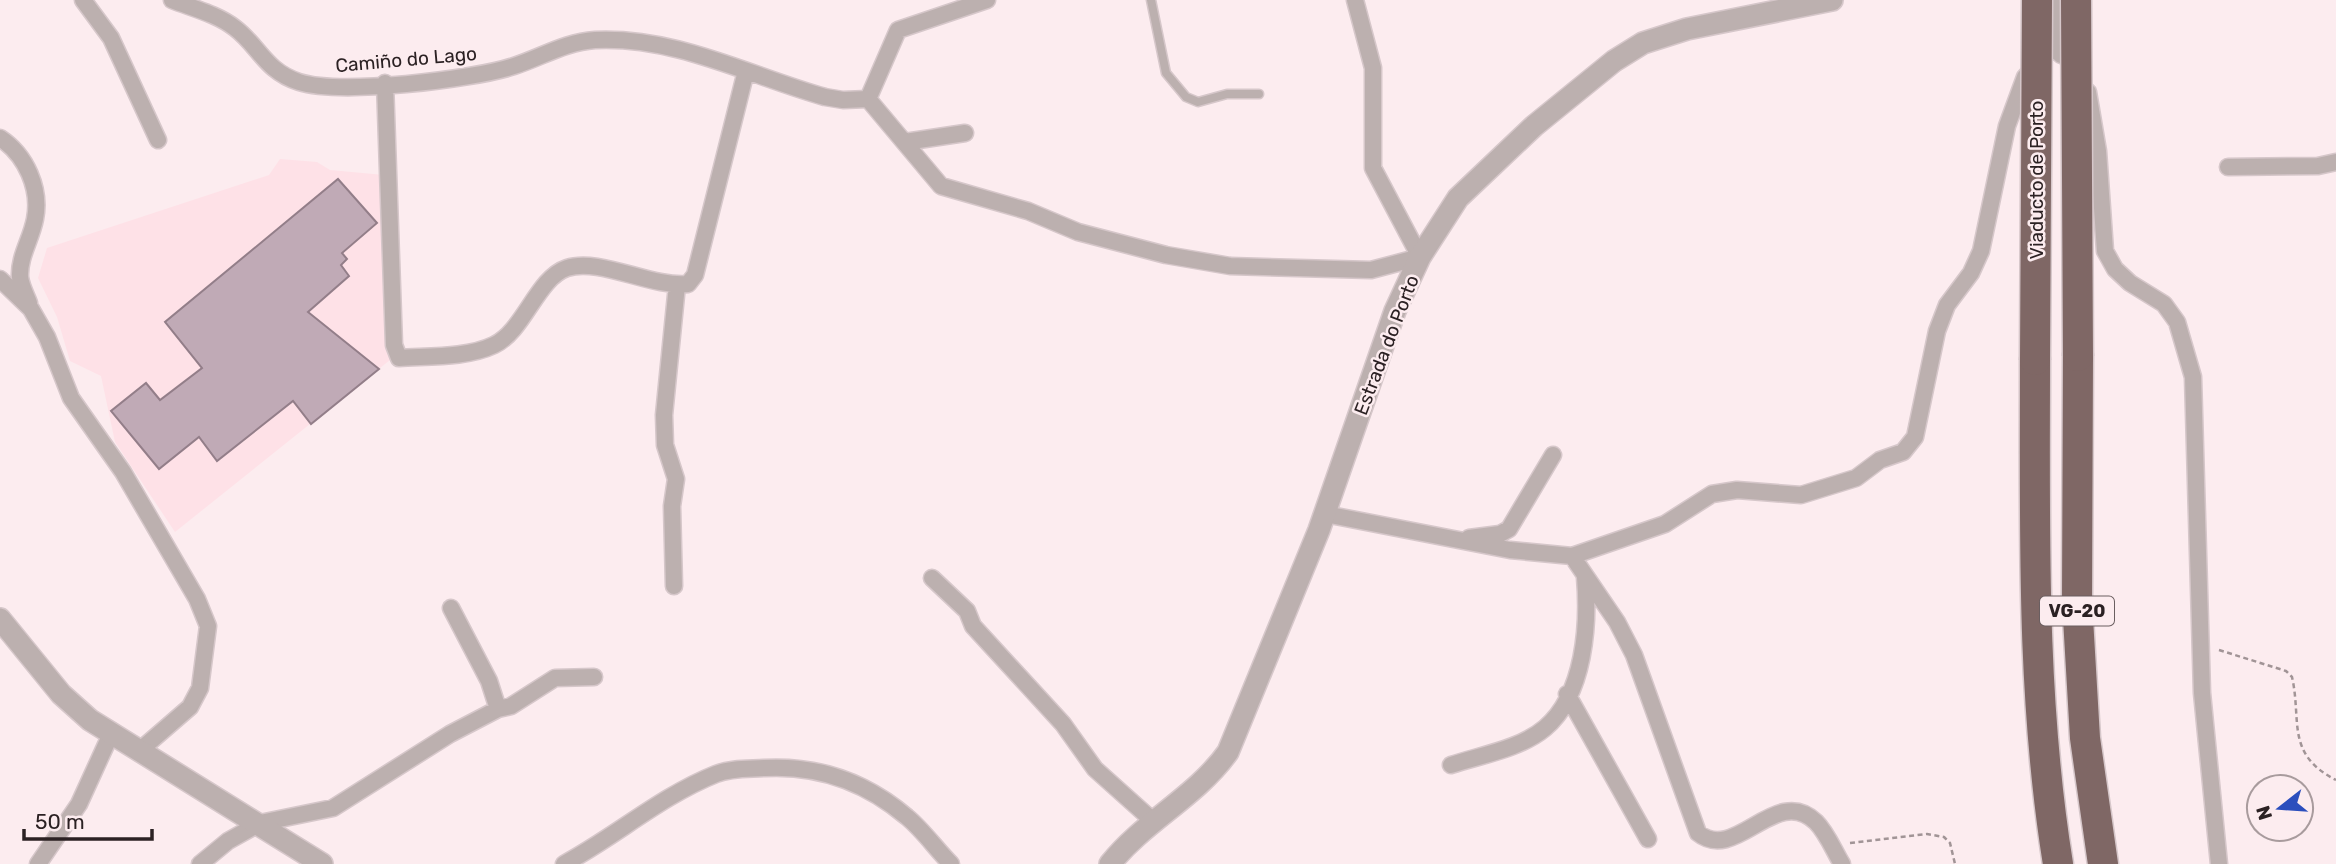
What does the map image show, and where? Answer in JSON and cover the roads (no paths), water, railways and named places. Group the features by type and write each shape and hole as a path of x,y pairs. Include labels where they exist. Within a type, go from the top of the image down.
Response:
{"highway":[{"name":"Viaducto de Porto","path":"2037,0 2035,633 2045,784 2058,864"},
{"name":"Viaducto de Porto","path":"2076,0 2077,601 2085,737 2103,864"}],"street":[{"path":"83,0 111,38 158,140"},
{"name":"Camiño do Lago","path":"172,0 236,28 271,68 300,82 336,88 475,76 515,66 569,44 592,40 624,40 680,50 825,97 843,100 868,99"},
{"path":"987,0 898,30 868,99 941,186 1028,211 1078,232 1166,255 1230,267 1371,270 1420,257 1373,168 1373,68 1355,0"},
{"name":"Estrada do Porto","path":"1110,864 1152,820 1211,774 1228,752 1325,514 1395,311 1420,257 1443,218 1475,179 1583,85 1632,49 1670,33 1832,0"},
{"path":"2054,0 2054,47 2086,84 2098,151 2105,251 2115,269 2130,283 2164,304 2177,322 2190,363 2195,403 2202,693 2220,864"},
{"path":"1325,514 1510,550 1572,556 1664,524 1712,494 1737,490 1801,495 1856,478 1880,460 1910,446 1937,331 1947,304 1970,273 1989,226 2007,126 2025,77 2054,47"},
{"path":"385,83 394,345 399,358 467,352 494,346 507,337 552,279 562,269 573,266 617,271 677,285 688,284 695,275 746,71"},
{"path":"905,142 965,132"},
{"path":"0,138 19,157 32,178 35,220 21,258 20,279 31,309 47,337 71,398 123,472 197,599 208,626 200,688 190,707 138,752"},
{"path":"2228,167 2318,166 2336,162"},
{"path":"0,279 31,309"},
{"path":"674,586 672,506 676,479 665,445 664,415 677,285"},
{"path":"1460,540 1500,534 1509,529 1553,454"},
{"path":"1572,556 1617,622 1634,655 1698,833 1707,840 1721,842 1782,812 1793,811 1816,823 1842,864"},
{"path":"1451,765 1515,744 1551,722 1567,694 1585,644 1588,620 1585,577"},
{"path":"932,578 967,611 972,626 1063,724 1095,769 1152,820"},
{"path":"451,608 489,681 498,709"},
{"path":"0,619 61,694 110,736 260,823 322,864"},
{"path":"200,864 228,841 260,823 333,808 450,734 498,709 511,706 555,678 594,677"},
{"path":"1567,694 1648,839"},
{"path":"38,864 79,804 110,736"},
{"path":"564,864 662,802 709,777 736,770 786,767 831,774 886,801 909,818 951,864"}],"lane":[{"path":"1151,0 1166,73 1186,97 1198,102 1227,94 1259,94"}]}
